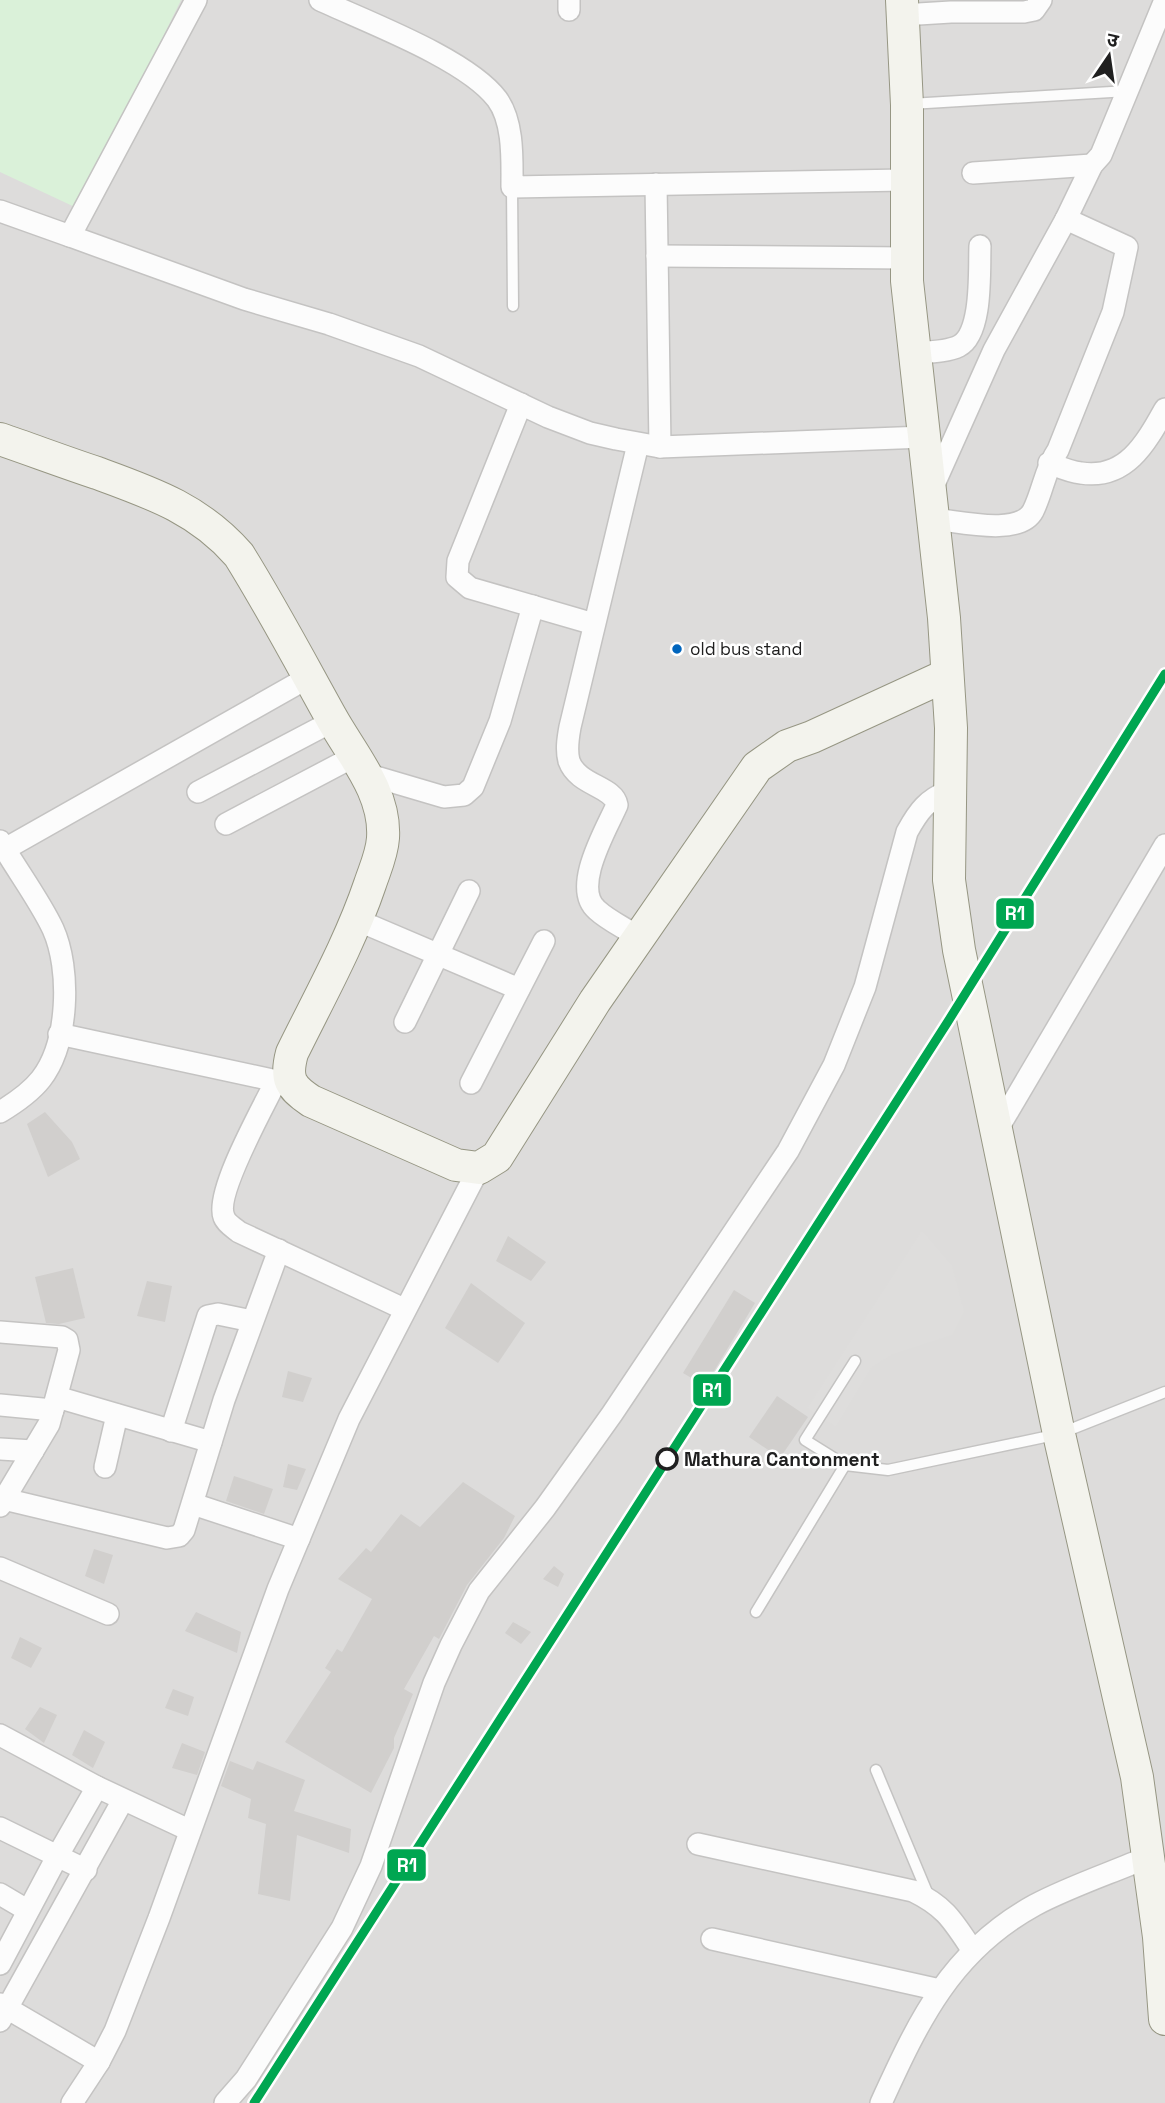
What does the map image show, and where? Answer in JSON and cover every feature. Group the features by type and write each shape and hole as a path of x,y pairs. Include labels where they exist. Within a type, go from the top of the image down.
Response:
{"street":[{"path":"70,236 196,0"},
{"path":"320,0 452,62 486,87 498,100 507,121 512,158 512,187 905,180"},
{"path":"1041,0 1034,10 1024,12 951,12 902,8 907,105 907,258 951,728 949,880 959,950 1059,1434 1137,1777 1152,1863 1165,2019"},
{"path":"932,506 993,350 1066,219 1091,165 1101,155 1165,0"},
{"path":"973,173 1091,165"},
{"path":"656,184 660,447"},
{"path":"0,211 244,299 329,324 419,356 548,418 590,433 660,447 924,437"},
{"path":"932,506 1006,527 1020,524 1032,512 1112,312 1128,247 1066,219"},
{"path":"915,354 958,347 968,339 976,313 981,246"},
{"path":"657,256 907,258"},
{"path":"521,404 456,570 460,582 470,588 594,624"},
{"path":"1049,464 1082,474 1117,471 1156,444 1165,409"},
{"path":"0,439 159,495 222,535 239,555 333,721 361,765 377,798 383,821 383,840 379,861 357,920 292,1053 284,1083 226,1185 222,1209 224,1220 239,1232 404,1309"},
{"path":"638,444 570,727 569,760 576,774 584,781 612,794 617,805 591,866 586,885 589,900 596,910 638,937"},
{"path":"226,824 361,765 444,797 464,795 473,787 500,720 533,606"},
{"path":"72,2103 99,2062 120,2019 278,1589 349,1419 479,1168 496,1157 594,1001 757,767 787,746 947,675"},
{"path":"0,1112 24,1096 42,1078 54,1056 65,1014 62,957 53,929 2,845 309,677"},
{"path":"198,792 333,721"},
{"path":"225,2103 246,2080 342,1928 371,1866 434,1683 479,1591 545,1508 612,1414 788,1151 834,1065 865,987 907,832 916,815 931,798 950,790"},
{"path":"997,1130 1165,845"},
{"path":"405,1022 469,891"},
{"path":"357,920 519,989"},
{"path":"471,1083 544,941"},
{"path":"59,1034 284,1083 319,1105 456,1165 479,1168"},
{"path":"0,1332 54,1336 67,1340 69,1350 49,1424 2,1502 167,1538 179,1536 184,1530 211,1442 279,1250"},
{"path":"172,1431 208,1316 218,1314 253,1321"},
{"path":"0,1405 55,1403 117,1415 211,1442"},
{"path":"105,1466 117,1415"},
{"path":"0,1449 33,1451"},
{"path":"193,1504 299,1539"},
{"path":"0,1568 108,1614"},
{"path":"0,1735 97,1787 189,1830"},
{"path":"0,1964 27,1910 97,1787"},
{"path":"99,2062 2,2011 86,1870 123,1800"},
{"path":"0,1828 86,1870"},
{"path":"698,1844 913,1891 930,1899 948,1913 973,1951"},
{"path":"881,2103 920,2021 940,1990 989,1936 1035,1905 1152,1863"},
{"path":"0,1894 27,1910"},
{"path":"712,1939 940,1990"}],"lane":[{"path":"907,105 1128,91"},
{"path":"512,187 513,306"},
{"path":"855,1361 805,1440 845,1465 888,1471 1059,1434 1165,1392"},
{"path":"756,1612 845,1465"},
{"path":"876,1770 930,1899"}],"shaded area":[{"path":"0,0 1165,0 1165,2103 0,2103"},
{"path":"922,1230 952,1265 964,1311 952,1335 893,1354 872,1367 836,1427 807,1408"}],"green space":[{"path":"0,0 181,0 79,209 0,172"}],"building":[{"path":"45,1112 72,1142 80,1159 48,1177 27,1124"},
{"path":"508,1236 546,1262 531,1281 496,1261"},
{"path":"73,1268 85,1318 59,1324 46,1323 35,1277"},
{"path":"147,1281 172,1286 165,1322 137,1316"},
{"path":"471,1283 525,1323 498,1363 445,1328"},
{"path":"734,1290 755,1303 705,1386 683,1373"},
{"path":"288,1371 312,1378 303,1402 282,1397"},
{"path":"777,1396 808,1417 780,1458 749,1437"},
{"path":"288,1464 306,1469 297,1490 283,1487"},
{"path":"234,1476 273,1489 264,1514 226,1501"},
{"path":"463,1482 515,1516 504,1538 467,1585 439,1639 434,1636 404,1689 413,1694 394,1738 394,1748 371,1793 285,1742 331,1672 325,1668 337,1649 342,1652 372,1599 338,1579 366,1548 371,1552 401,1514 420,1527"},
{"path":"94,1549 113,1555 104,1584 85,1576"},
{"path":"554,1566 564,1574 558,1587 543,1579"},
{"path":"196,1612 241,1632 237,1653 185,1631"},
{"path":"513,1622 531,1632 521,1644 505,1633"},
{"path":"20,1637 42,1648 31,1668 11,1658"},
{"path":"173,1689 194,1697 188,1716 165,1708"},
{"path":"40,1707 57,1715 44,1743 25,1729"},
{"path":"84,1730 105,1742 93,1768 72,1755"},
{"path":"182,1743 205,1752 197,1775 172,1768"},
{"path":"230,1761 253,1770 257,1761 305,1780 294,1811 351,1829 349,1853 297,1835 290,1901 258,1894 266,1824 248,1818 251,1799 221,1786"}],"transit line":[{"name":"R1","path":"254,2103 947,1023 1165,674"}],"place":[{"name":"old bus stand","path":"677,649"},
{"name":"Mathura Cantonment","path":"667,1459"}]}
